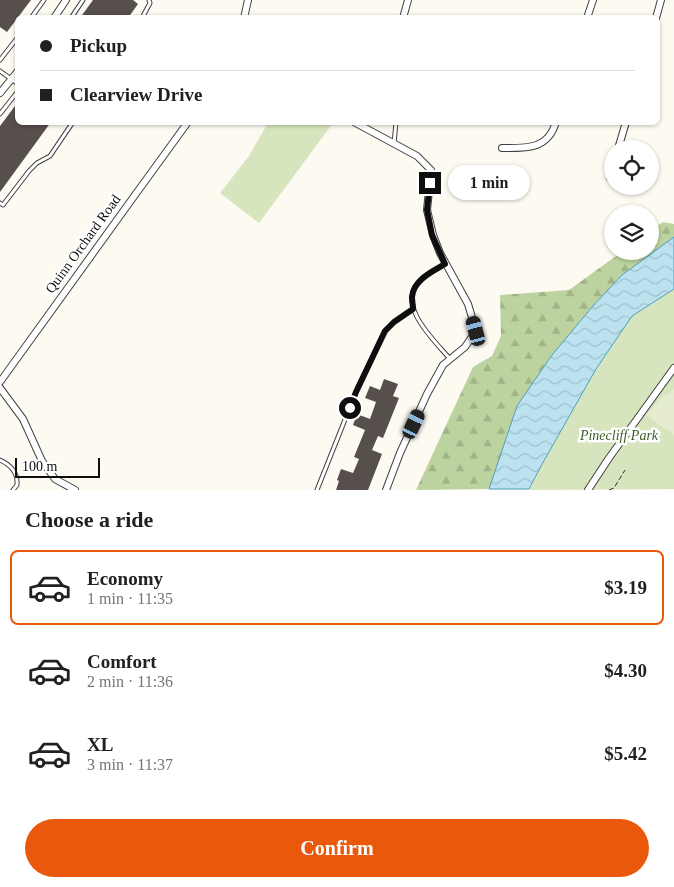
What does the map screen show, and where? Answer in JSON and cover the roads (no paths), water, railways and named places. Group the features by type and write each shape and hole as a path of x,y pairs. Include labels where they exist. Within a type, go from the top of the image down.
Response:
{"street":[{"path":"56,15 66,0"},
{"path":"245,15 248,0"},
{"path":"405,15 408,0"},
{"path":"588,15 593,0"},
{"path":"657,15 661,0"},
{"path":"0,93 15,81"},
{"name":"Quinn Orchard Road","path":"0,382 186,125"},
{"path":"359,125 416,156 431,170 427,210 432,235 445,264 468,304 476,331 465,347 443,365 427,394 400,453 386,490"},
{"path":"502,148 537,146 550,138 555,125"},
{"path":"621,140 625,125"},
{"path":"588,490 674,368"},
{"path":"0,388 23,419 42,461 55,479 75,490"}],"lane":[{"path":"33,15 44,0"},
{"path":"73,15 84,0"},
{"path":"144,15 150,0"},
{"path":"0,60 15,41"},
{"path":"0,71 15,81"},
{"path":"0,114 15,94"},
{"path":"0,203 3,205 37,163 50,156 71,125"},
{"path":"394,144 396,125"},
{"path":"445,264 429,273 419,282 412,296 413,309 422,327 450,359"},
{"path":"317,490 356,392 385,331 394,322 413,309"},
{"path":"0,460 5,462 17,475 17,486 13,490"}],"water":[{"path":"674,237 674,289 632,316 596,369 529,489 489,489 517,406 552,355 622,275 643,260 659,260 659,248"}],"park label":[{"name":"Pinecliff Park","path":"619,435"}]}
